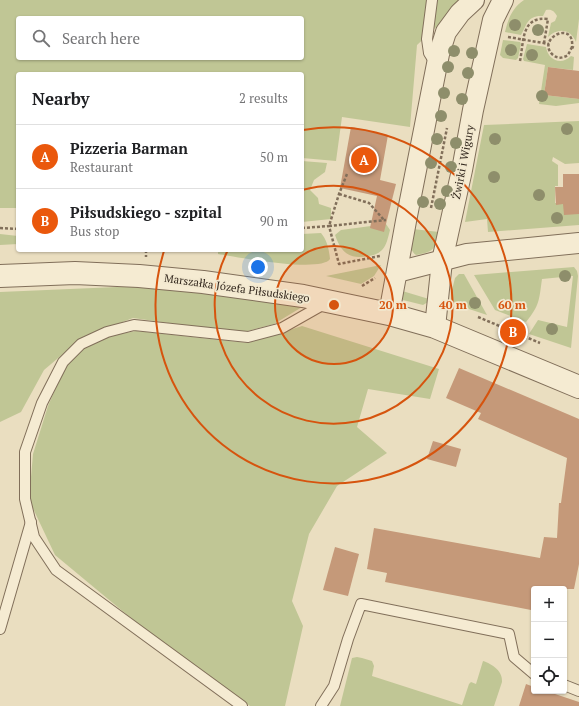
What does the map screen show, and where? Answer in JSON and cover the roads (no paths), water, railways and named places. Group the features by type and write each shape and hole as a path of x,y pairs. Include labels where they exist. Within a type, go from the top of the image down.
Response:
{"street":[{"path":"389,314 392,267 406,221 436,64 446,32 460,13 474,0"},
{"name":"Żwirki i Wigury","path":"435,327 442,261 462,170 473,110 491,27 503,0"},
{"path":"392,267 442,261 478,252 579,243"},
{"name":"Marszałka Józefa Piłsudskiego","path":"0,276 75,273 139,276 266,290 330,301 389,314 435,327 579,387"}],"lane":[{"path":"432,0 428,39 429,53 436,64"},
{"path":"242,706 56,570 34,537 30,522 25,499 25,452 42,403 62,362 81,344 107,332 134,326 248,337 282,328 330,301"},
{"path":"0,629 30,522"},
{"path":"322,706 334,686 348,639 361,604 509,634 514,658 531,672"},
{"path":"567,686 579,691"}],"place":[{"name":"Pizzeria Barman","path":"364,160"},
{"name":"Piłsudskiego - szpital","path":"513,332"}]}
